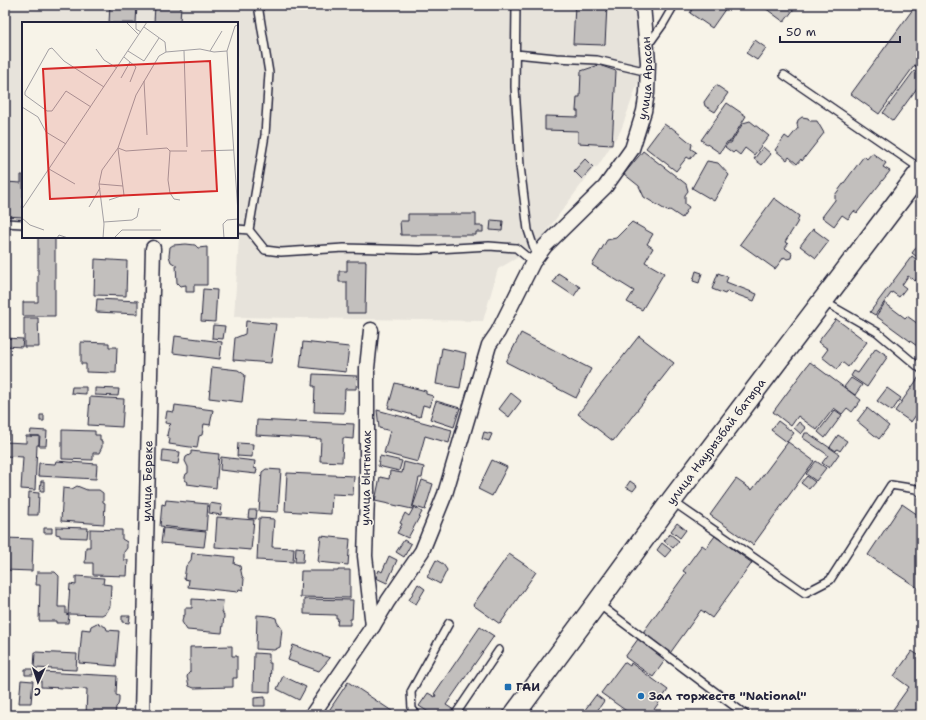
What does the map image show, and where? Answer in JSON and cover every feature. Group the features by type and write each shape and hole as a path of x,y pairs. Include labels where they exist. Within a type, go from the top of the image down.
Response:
{"main road":[{"name":"улица Наурызбай батыра","path":"522,712 597,603 672,500 921,170"}],"street":[{"name":"улица Арасан","path":"312,715 422,551 445,494 490,345 535,259 545,246 605,186 632,149 644,111 647,93 647,47 643,5"},
{"name":"улица Береке","path":"142,715 153,248"},
{"name":"улица Ынтымак","path":"371,330 367,368 367,496 365,556 373,626"}],"lane":[{"path":"249,230 265,135 269,72 258,5"},
{"path":"516,5 515,87 520,166 528,230 535,259"},
{"path":"647,47 664,24 674,5"},
{"path":"516,54 598,60 648,72"},
{"path":"784,75 921,170"},
{"path":"5,223 22,224"},
{"path":"238,229 249,230 265,250 281,252 344,248 420,250 489,246 516,248 535,259"},
{"path":"823,301 877,332 921,369"},
{"path":"672,500 805,593 830,580 891,485 916,489 921,493"},
{"path":"597,603 746,715"},
{"path":"417,715 412,708 411,692 449,623"},
{"path":"455,715 499,650"}],"shaded area":[{"path":"5,5 640,5 645,63 621,130 598,166 593,169 534,248 498,269 483,321 234,317 239,238 238,22 22,22 22,230 5,229"}],"building":[{"path":"110,5 137,5 136,22 109,22"},
{"path":"155,5 181,5 180,22 154,22"},
{"path":"575,5 607,5 605,45 573,44"},
{"path":"695,5 728,5 712,28 690,13"},
{"path":"761,5 797,5 784,22"},
{"path":"916,5 921,5 921,51 918,55 920,58 879,114 851,94"},
{"path":"755,40 766,48 757,60 746,53"},
{"path":"921,58 921,70 915,66"},
{"path":"599,65 616,71 612,145 578,143 578,131 545,130 545,116 578,117 578,111 576,111 577,97 580,97 581,71"},
{"path":"914,71 919,74 920,84 893,121 883,113"},
{"path":"716,85 728,93 715,112 705,106 704,102"},
{"path":"727,103 746,116 731,141 727,142 720,153 701,140"},
{"path":"6,112 6,126 5,126"},
{"path":"802,117 808,118 810,121 817,121 824,133 802,161 801,159 797,164 789,157 787,160 775,150 785,136 789,139 798,128 798,120"},
{"path":"750,121 769,136 754,155 745,148 740,155 735,151 733,153 725,147 728,143 731,143 743,123"},
{"path":"664,124 670,128 671,127 692,144 691,149 696,152 690,159 687,157 676,171 646,148"},
{"path":"763,147 771,154 762,165 754,159"},
{"path":"643,151 686,184 688,191 685,195 685,204 689,207 682,218 644,197 639,186 624,174"},
{"path":"872,153 886,163 883,167 890,171 857,213 854,211 848,219 842,215 834,226 822,217 835,200 835,195 864,156 867,159"},
{"path":"585,159 593,167 582,179 574,171"},
{"path":"707,161 718,163 729,175 714,201 692,188"},
{"path":"22,175 22,217 5,216 5,182 21,183"},
{"path":"774,198 799,216 797,223 785,242 788,244 785,248 792,253 791,258 787,259 784,257 775,269 740,244"},
{"path":"408,214 476,214 476,226 483,226 483,232 476,232 476,235 401,235 400,221 408,221"},
{"path":"491,220 503,221 502,231 490,230"},
{"path":"632,222 653,234 647,244 653,248 645,262 664,273 642,310 627,302 634,291 592,265 607,240 616,238"},
{"path":"813,229 829,241 816,258 800,246"},
{"path":"38,238 55,238 55,316 23,316 23,302 38,302"},
{"path":"921,241 921,260 912,253"},
{"path":"173,245 195,245 198,248 207,247 207,285 194,285 194,292 186,292 186,285 180,286 177,283 176,265 171,262 169,256 170,247"},
{"path":"912,256 921,263 921,274 915,281 908,276 902,285 906,288 899,297 892,292 875,315 870,312"},
{"path":"95,259 127,261 126,296 94,295"},
{"path":"347,261 366,261 365,313 347,313 347,282 339,282 339,271 347,271"},
{"path":"696,271 702,273 699,283 693,281"},
{"path":"558,273 580,287 574,296 553,282"},
{"path":"718,273 728,277 726,282 757,294 754,301 727,291 725,294 712,289"},
{"path":"203,289 217,290 215,322 201,321"},
{"path":"97,299 138,301 138,314 96,312"},
{"path":"885,303 905,318 907,316 921,326 921,349 876,316"},
{"path":"24,318 38,318 39,347 24,347"},
{"path":"836,319 867,342 848,367 842,362 837,369 822,357 828,349 818,342"},
{"path":"246,321 276,324 271,363 233,360 235,338 245,334"},
{"path":"213,325 225,326 223,339 212,338"},
{"path":"521,333 591,369 576,398 506,362"},
{"path":"175,336 222,342 220,359 173,353"},
{"path":"639,336 674,363 613,441 578,414"},
{"path":"5,338 23,339 22,347 5,346"},
{"path":"81,342 109,343 109,347 117,347 116,373 86,372 86,364 81,364"},
{"path":"303,342 349,347 346,372 300,367"},
{"path":"442,348 466,353 460,388 436,384"},
{"path":"876,348 888,356 867,387 851,376 854,371 858,373"},
{"path":"810,362 861,400 852,412 847,408 842,414 834,408 817,430 798,416 791,426 773,412"},
{"path":"212,367 238,370 245,375 242,402 209,398"},
{"path":"313,374 357,376 356,389 345,389 344,413 314,412 315,386 312,386"},
{"path":"919,377 921,379 921,408 911,422 895,411"},
{"path":"851,378 862,385 855,395 844,387"},
{"path":"395,383 426,391 426,394 433,396 430,407 423,405 420,417 388,408"},
{"path":"72,387 86,387 86,394 71,393"},
{"path":"95,388 119,389 118,396 95,395"},
{"path":"887,388 901,398 892,411 877,401"},
{"path":"511,393 521,401 509,417 499,409"},
{"path":"90,397 124,399 122,427 88,425"},
{"path":"436,401 460,408 454,427 430,419"},
{"path":"175,405 213,410 210,425 204,424 202,435 199,436 197,448 169,444 170,439 167,435 171,424 165,423 167,411 174,412"},
{"path":"867,408 889,426 879,439 857,421"},
{"path":"377,410 452,430 449,443 425,436 418,462 384,453 391,431 379,428"},
{"path":"835,410 842,415 825,438 818,432"},
{"path":"40,415 44,415 44,421 40,421"},
{"path":"5,417 9,417 8,440 5,440"},
{"path":"257,420 354,424 353,439 343,438 342,462 320,461 321,439 256,435"},
{"path":"778,421 794,433 787,442 771,430"},
{"path":"799,422 806,428 801,434 794,428"},
{"path":"31,430 47,431 46,446 39,446 40,436 30,436"},
{"path":"62,430 95,431 95,435 100,435 100,441 102,441 102,447 99,453 93,453 93,460 62,459"},
{"path":"484,432 492,434 489,441 482,439"},
{"path":"805,433 808,433 839,454 829,468 822,463 828,455 803,438"},
{"path":"838,435 847,441 840,451 837,449 836,451 830,447"},
{"path":"26,436 39,436 39,445 37,445 35,490 21,489 23,457 5,456 5,442 26,443"},
{"path":"788,442 814,461 753,545 710,515 736,479 752,490"},
{"path":"238,443 253,444 252,457 237,456"},
{"path":"163,450 180,452 178,464 162,462"},
{"path":"191,451 219,454 216,488 187,484 188,482 185,480 185,477 188,473 188,467 185,461 186,457 191,454"},
{"path":"380,456 402,461 399,471 378,466"},
{"path":"221,457 255,461 254,468 257,469 256,474 220,470"},
{"path":"492,460 507,467 492,496 478,489"},
{"path":"56,461 97,464 96,479 38,476 39,463 55,464"},
{"path":"816,461 826,468 816,481 806,474"},
{"path":"404,462 424,467 422,478 419,478 412,509 375,501 380,477 389,479 390,471 402,473"},
{"path":"266,469 281,470 278,512 259,511 262,472"},
{"path":"287,473 354,476 353,495 332,494 331,514 285,511"},
{"path":"807,476 815,482 809,489 801,483"},
{"path":"422,480 433,484 425,510 413,506"},
{"path":"41,481 44,481 44,491 40,491"},
{"path":"630,481 637,486 633,491 626,487"},
{"path":"77,486 87,490 99,490 103,493 103,502 105,503 104,524 61,521 63,488 72,489"},
{"path":"29,492 39,493 38,515 28,515"},
{"path":"166,500 208,504 206,531 160,526 162,504 165,505"},
{"path":"210,503 222,505 221,515 209,513"},
{"path":"902,504 921,517 921,590 868,555"},
{"path":"414,507 422,512 408,538 397,533 402,524 400,523 405,513 409,516"},
{"path":"249,510 257,510 256,519 248,518"},
{"path":"217,517 254,520 251,550 215,547"},
{"path":"259,518 274,519 272,547 294,548 293,562 257,560"},
{"path":"677,523 686,530 680,538 671,531"},
{"path":"56,527 88,528 87,538 60,537 60,535 56,534"},
{"path":"44,528 52,528 52,533 44,533"},
{"path":"163,528 206,532 204,547 161,543"},
{"path":"90,529 122,530 122,539 127,542 127,548 124,552 124,560 128,560 127,576 93,575 93,563 85,563 86,547 90,547"},
{"path":"670,534 679,541 673,548 664,541"},
{"path":"321,536 350,539 348,565 318,562"},
{"path":"715,536 752,563 712,618 701,610 653,677 625,657 686,573 683,571 702,545 706,548"},
{"path":"5,538 33,539 32,571 5,570"},
{"path":"404,540 411,544 404,557 396,552"},
{"path":"662,543 671,550 665,557 657,550"},
{"path":"296,547 304,548 303,562 295,562"},
{"path":"192,553 235,557 234,564 240,566 244,579 243,590 239,589 238,592 188,587 189,580 184,579 186,566 191,560"},
{"path":"509,554 536,572 500,624 473,605"},
{"path":"389,556 397,560 387,583 376,578 379,570 382,572"},
{"path":"436,560 443,564 447,570 440,584 427,577"},
{"path":"350,570 350,598 300,597 301,571"},
{"path":"37,572 55,572 59,576 58,607 66,607 66,614 69,615 68,623 39,621 40,585 36,585"},
{"path":"76,576 104,578 103,584 111,585 110,606 107,612 102,615 68,614 70,584 76,585"},
{"path":"418,584 425,589 416,604 409,600"},
{"path":"192,599 223,601 222,611 224,616 222,633 187,630 182,622 183,616 185,615 185,608 192,608"},
{"path":"304,599 353,600 352,619 350,619 350,625 337,625 338,618 336,618 336,615 304,614"},
{"path":"257,615 276,618 282,629 280,647 274,650 256,649"},
{"path":"122,616 130,616 129,623 122,622"},
{"path":"97,623 106,627 107,630 119,631 116,666 79,663 82,629 90,630 91,626"},
{"path":"480,627 494,636 446,705 454,710 451,715 433,715 419,706 428,693 435,697 436,695 434,694"},
{"path":"293,645 330,658 319,671 288,660"},
{"path":"232,646 232,656 237,656 237,678 233,678 233,687 194,688 189,686 187,677 190,672 190,647"},
{"path":"912,651 921,657 921,715 889,715 909,687 894,676"},
{"path":"35,652 77,654 76,670 34,668"},
{"path":"254,653 269,654 269,663 271,663 270,692 253,691"},
{"path":"624,662 630,666 631,663 668,690 650,715 632,715 601,693"},
{"path":"25,669 33,669 33,675 25,675"},
{"path":"41,672 117,676 116,695 119,696 119,701 116,707 115,715 86,715 87,689 41,687"},
{"path":"283,676 306,687 299,700 277,689"},
{"path":"21,680 33,681 31,703 19,703"},
{"path":"348,682 398,715 326,715"},
{"path":"596,695 604,701 594,715 581,715"},
{"path":"265,697 265,706 254,706 254,698"}],"place":[{"name":"ГАИ","path":"508,687"},
{"name":"Зал торжеств \"National\"","path":"641,696"}]}
